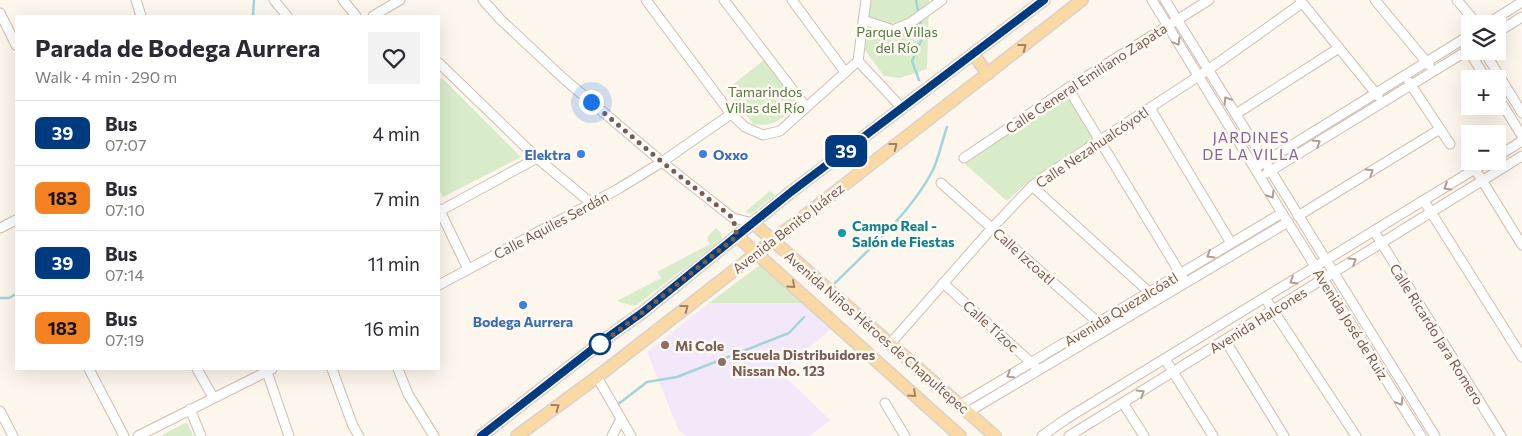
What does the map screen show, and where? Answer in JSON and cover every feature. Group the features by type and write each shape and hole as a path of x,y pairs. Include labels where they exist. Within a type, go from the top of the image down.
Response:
{"main road":[{"name":"Avenida Benito Juárez","path":"481,436 643,312 753,223 1044,0"},
{"name":"Avenida Benito Juárez","path":"517,436 597,377 1082,0"},
{"path":"973,54 988,74"},
{"name":"Avenida Niños Héroes de Chapultepec","path":"753,223 995,436"},
{"name":"Avenida Niños Héroes de Chapultepec","path":"737,236 960,436"}],"street":[{"path":"136,0 142,15"},
{"path":"274,0 286,15"},
{"path":"343,0 355,15"},
{"path":"375,15 400,0"},
{"name":"Avenida Niños Héroes de Chapultepec","path":"483,0 500,19 563,78 662,162 733,218 753,223"},
{"path":"646,0 731,114 745,128 763,134 780,131 858,61 866,0"},
{"path":"724,0 806,107"},
{"path":"792,0 845,72"},
{"path":"863,20 893,30 910,23 942,0"},
{"name":"Avenida José de Ruiz","path":"1152,0 1421,436"},
{"name":"Avenida José de Ruiz","path":"1166,0 1435,436"},
{"name":"Calle General Emiliano Zapata","path":"964,158 1068,88 1209,0"},
{"path":"1375,0 1434,71"},
{"path":"1457,0 1470,15"},
{"path":"1301,2 1382,102"},
{"name":"Calle Nezahualcóyotl","path":"890,344 992,228 1032,186 1208,70 1301,2"},
{"path":"1501,15 1522,2"},
{"path":"0,13 15,43"},
{"path":"1506,27 1522,17"},
{"path":"1254,168 1461,40"},
{"path":"1236,114 1339,48"},
{"path":"1260,177 1461,54"},
{"path":"1490,60 1522,112"},
{"path":"858,61 902,108"},
{"path":"440,65 537,158 591,203"},
{"path":"1404,75 1450,144"},
{"path":"1068,88 1186,283"},
{"path":"1150,108 1231,243"},
{"path":"1506,110 1522,136"},
{"name":"Calle Aquiles Serdán","path":"440,284 591,203 662,162 731,114"},
{"path":"1298,216 1440,129"},
{"path":"1506,151 1522,141"},
{"name":"Avenida Halcones","path":"1075,435 1123,403 1522,156"},
{"path":"440,209 537,158"},
{"name":"Avenida Halcones","path":"1042,436 1066,419 1473,170"},
{"path":"1476,170 1522,245"},
{"name":"Calle Izcoatl","path":"941,183 1106,330"},
{"path":"1032,186 1149,292"},
{"path":"1424,201 1522,357"},
{"path":"440,212 468,269"},
{"name":"Avenida Quezalcóatl","path":"964,409 1031,362 1282,212"},
{"path":"733,218 737,236"},
{"path":"0,228 15,220"},
{"name":"Avenida Quezalcóatl","path":"964,409 1039,370 1288,222"},
{"name":"Calle Ricardo Jara Romero","path":"1374,231 1501,436"},
{"name":"Calle Tízoc","path":"943,283 1039,370"},
{"path":"1265,298 1356,436"},
{"path":"1225,340 1284,436"},
{"path":"1165,359 1213,436"},
{"path":"90,370 124,436"},
{"path":"198,370 214,397"},
{"path":"138,436 268,370 289,436"},
{"path":"332,370 353,426 359,436"},
{"path":"398,370 408,394 434,436"},
{"path":"597,377 632,436"},
{"path":"885,403 904,436"},
{"path":"1123,403 1144,436"},
{"path":"190,409 200,436"},
{"path":"0,411 13,436"},
{"path":"1066,419 1075,435"},
{"path":"612,436 621,420"}],"shaded area":[{"name":"Escuela Distribuidores Nissan No. 123","path":"709,303 802,303 831,329 781,373 830,420 810,436 686,436 679,431 647,352"}],"green space":[{"name":"Parque Villas del Río","path":"871,0 929,0 927,69 900,78 884,76 865,50"},
{"name":"Tamarindos Villas del Río","path":"764,60 799,104 773,123 761,125 753,124 726,90"},
{"path":"442,78 521,157 443,197 440,191 440,79"},
{"path":"1067,93 1095,137 1028,182 1007,201 965,164"},
{"path":"770,191 775,195 751,214 745,212"},
{"path":"716,228 721,233 722,239 637,305 617,301 661,278 657,272 710,244 707,237"},
{"path":"760,265 802,303 709,303"},
{"path":"185,423 188,424 193,436 160,436"}],"waterway":[{"path":"253,15 254,0"},
{"path":"916,0 923,36 912,61 919,80"},
{"path":"835,283 901,216 924,186 937,160 947,127"},
{"path":"0,298 9,298 15,295"},
{"path":"617,405 647,382 677,377 789,333 804,317"}],"bus line":[{"name":"39","path":"481,436 643,312 791,192 1044,0"}],"place":[{"name":"Elektra","path":"581,154"},
{"name":"Oxxo","path":"703,154"},
{"name":"Campo Real - Salón de Fiestas","path":"842,233"},
{"name":"Bodega Aurrera","path":"523,305"},
{"name":"Mi Cole","path":"665,345"},
{"name":"Escuela Distribuidores Nissan No. 123","path":"722,362"}],"district":[{"name":"JARDINES DE LA VILLA","path":"1251,146"}],"route":[{"path":"591,102 662,162 733,218 737,236 595,348 600,344"}]}
